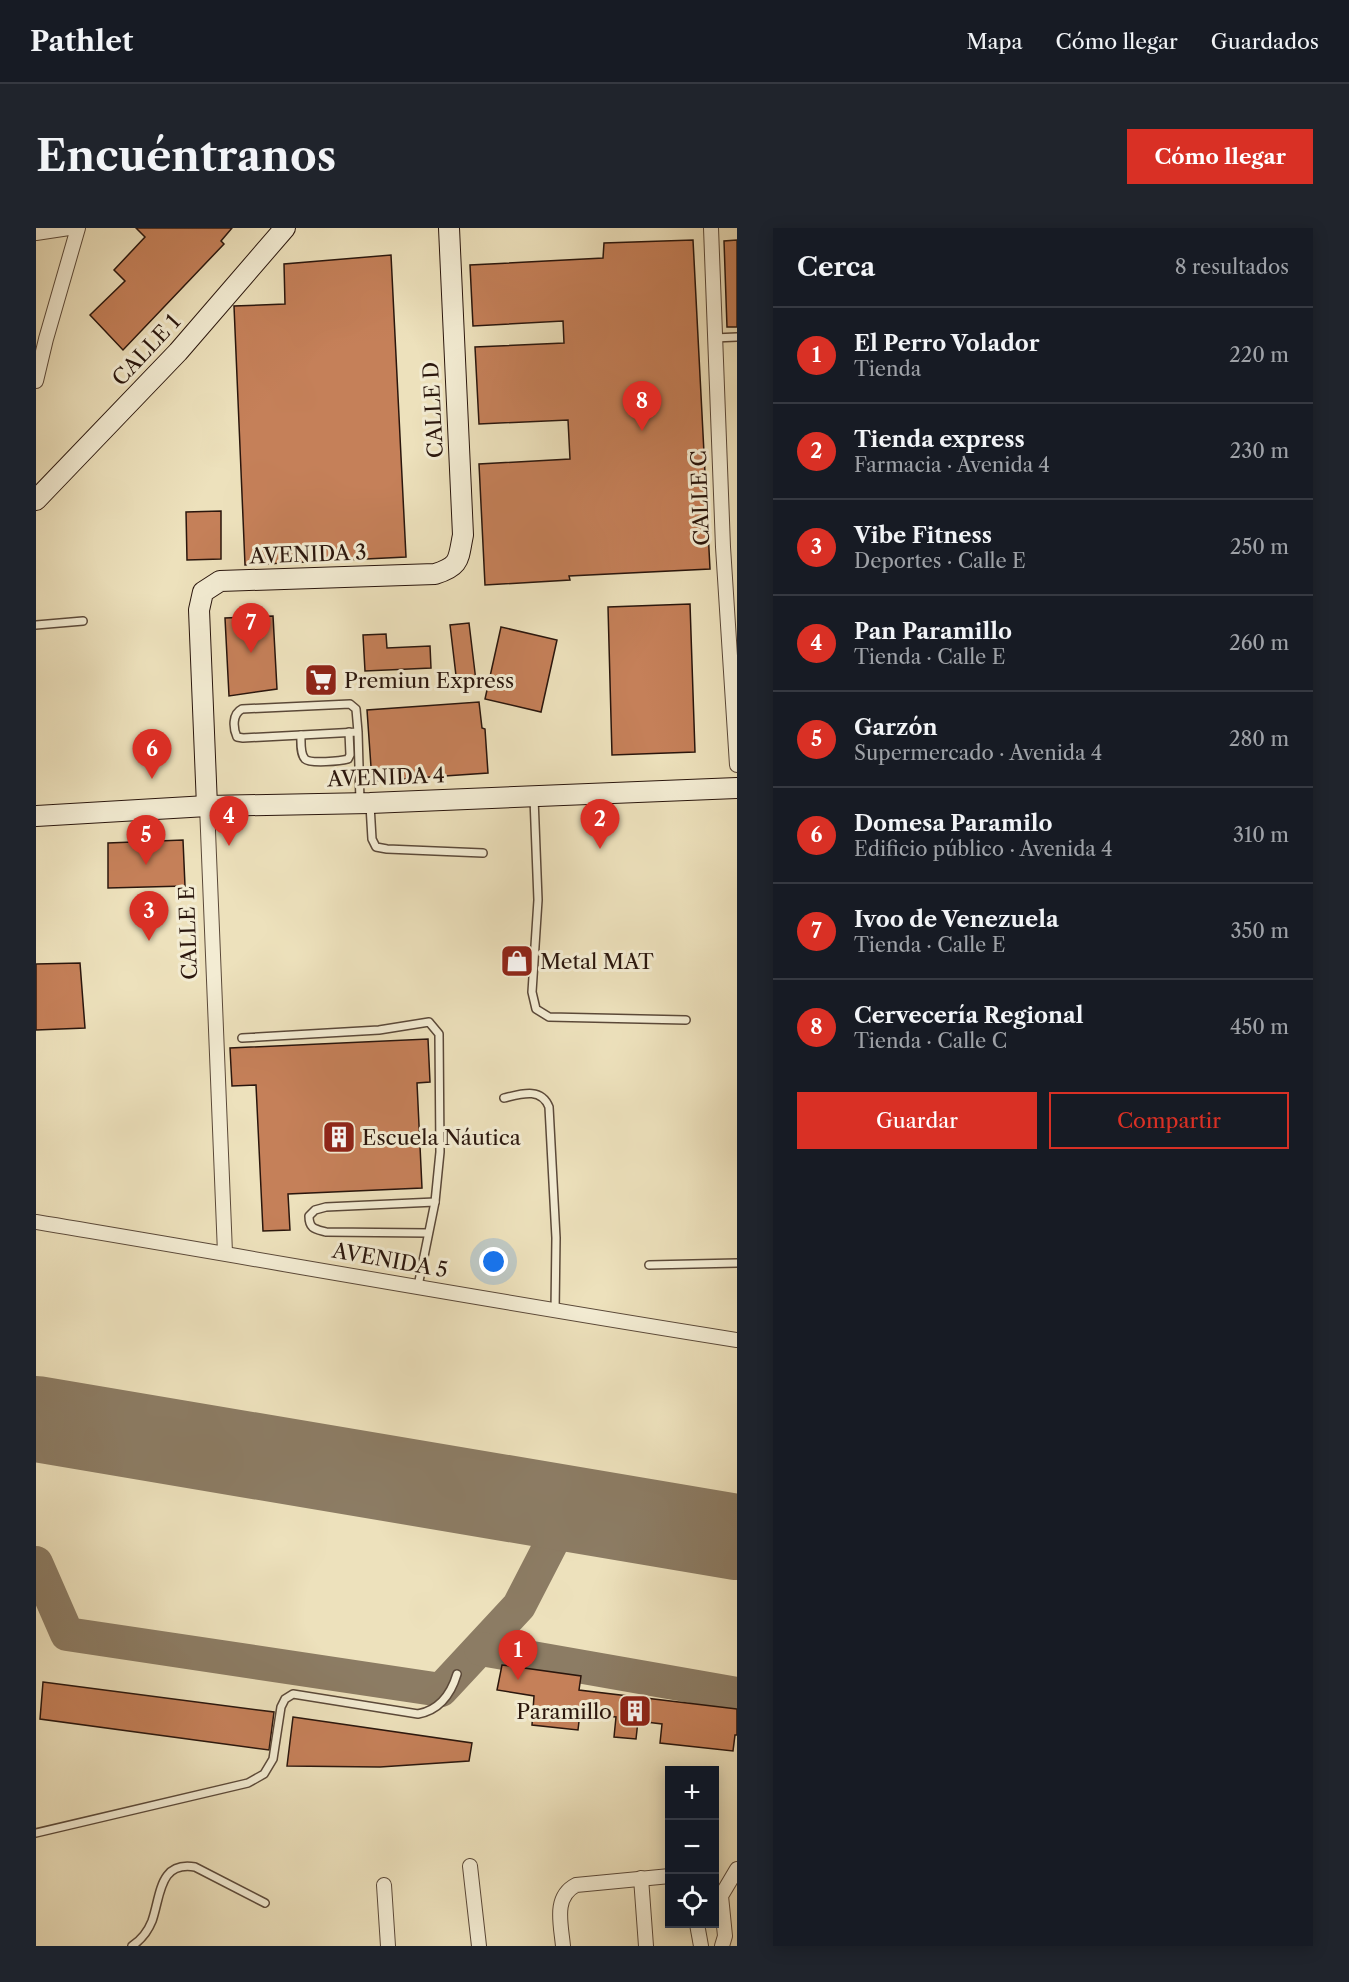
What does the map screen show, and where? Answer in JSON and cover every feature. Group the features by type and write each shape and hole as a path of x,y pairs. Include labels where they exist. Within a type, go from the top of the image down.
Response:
{"main road":[{"name":"CALLE 1","path":"36,500 178,352 285,228"},
{"name":"CALLE D","path":"435,574 450,570 458,561 463,535 449,228"},
{"name":"AVENIDA 3","path":"200,610 203,592 220,581 435,574"},
{"name":"CALLE E","path":"200,610 207,806"},
{"name":"AVENIDA 4","path":"36,816 207,806 365,803 737,788"}],"street":[{"path":"36,233 69,228"},
{"path":"36,381 78,228"},
{"name":"CALLE C","path":"711,228 723,547 737,765"},
{"name":"CALLE E","path":"207,806 225,1253"},
{"name":"AVENIDA 5","path":"36,1222 418,1286 555,1312 737,1340"},
{"path":"470,1866 479,1946"},
{"path":"722,1946 725,1936 721,1896 737,1869"},
{"path":"563,1946 560,1903 569,1888 576,1885 665,1876"},
{"path":"641,1878 646,1946"},
{"path":"384,1885 388,1946"},
{"path":"698,1928 701,1946"}],"lane":[{"path":"714,338 737,337"},
{"path":"36,625 83,621"},
{"path":"358,732 237,737 234,717 242,709 350,704 356,709 365,803 372,839 376,847 483,853"},
{"path":"301,735 302,754 305,759 341,761 348,759 350,755 348,732"},
{"path":"534,796 538,900 532,992 536,1009 549,1017 686,1020"},
{"path":"242,1038 379,1029 429,1023 439,1034 440,1152 435,1202 418,1286"},
{"path":"504,1098 524,1093 535,1094 546,1100 549,1107 556,1238 555,1312"},
{"path":"428,1233 326,1232 312,1229 309,1225 309,1216 315,1210 326,1207 435,1202"},
{"path":"649,1265 737,1263"},
{"path":"36,1833 248,1783 264,1774 273,1759 281,1707 285,1699 293,1694 418,1714 429,1712 438,1706 452,1689 457,1674"},
{"path":"132,1946 140,1940 151,1923 163,1884 167,1875 174,1868 185,1865 195,1867 265,1903"}],"building":[{"path":"136,228 232,228 221,241 224,244 123,350 90,315 125,281 114,270 145,237"},
{"path":"693,240 710,569 569,576 570,580 485,585 479,464 570,459 568,420 479,424 475,347 564,343 563,321 473,326 470,265 603,258 604,243"},
{"path":"737,240 737,327 727,327 724,241"},
{"path":"391,255 406,557 245,565 234,306 285,304 284,264"},
{"path":"221,511 221,559 187,560 186,512"},
{"path":"690,604 695,752 612,755 608,607"},
{"path":"273,616 277,689 229,696 225,618"},
{"path":"469,623 476,681 457,684 450,625"},
{"path":"501,627 557,640 541,712 485,699"},
{"path":"386,634 387,648 430,646 431,668 365,671 363,635"},
{"path":"479,702 482,728 485,729 488,773 372,781 367,710"},
{"path":"183,840 185,886 108,888 108,843"},
{"path":"80,963 85,1028 36,1030 36,964"},
{"name":"Escuela Náutica","path":"428,1039 430,1082 417,1083 422,1188 288,1194 290,1230 263,1231 256,1085 232,1086 230,1048"},
{"name":"Paramillo","path":"502,1665 581,1676 579,1690 737,1709 737,1735 735,1735 733,1751 660,1743 662,1724 638,1721 636,1739 614,1737 616,1717 580,1713 578,1730 532,1725 534,1696 497,1690"},
{"path":"43,1682 274,1712 269,1750 40,1719"},
{"name":"Paramillo","path":"293,1717 472,1743 469,1761 380,1767 287,1766"}],"taxiway":[{"path":"36,1563 67,1634 441,1690 519,1606 569,1509"},
{"path":"481,1649 737,1694"}],"runway":[{"path":"36,1419 737,1537"}],"place":[{"name":"Cervecería Regional","path":"642,431"},
{"name":"Ivoo de Venezuela","path":"251,653"},
{"name":"Premiun Express","path":"321,680"},
{"name":"Domesa Paramilo","path":"152,779"},
{"name":"Pan Paramillo","path":"229,846"},
{"name":"Tienda express","path":"600,849"},
{"name":"Garzón","path":"146,865"},
{"name":"Vibe Fitness","path":"149,941"},
{"name":"Metal MAT","path":"517,961"},
{"name":"Escuela Náutica","path":"339,1137"},
{"name":"El Perro Volador","path":"518,1680"},
{"name":"Paramillo","path":"635,1711"}]}
